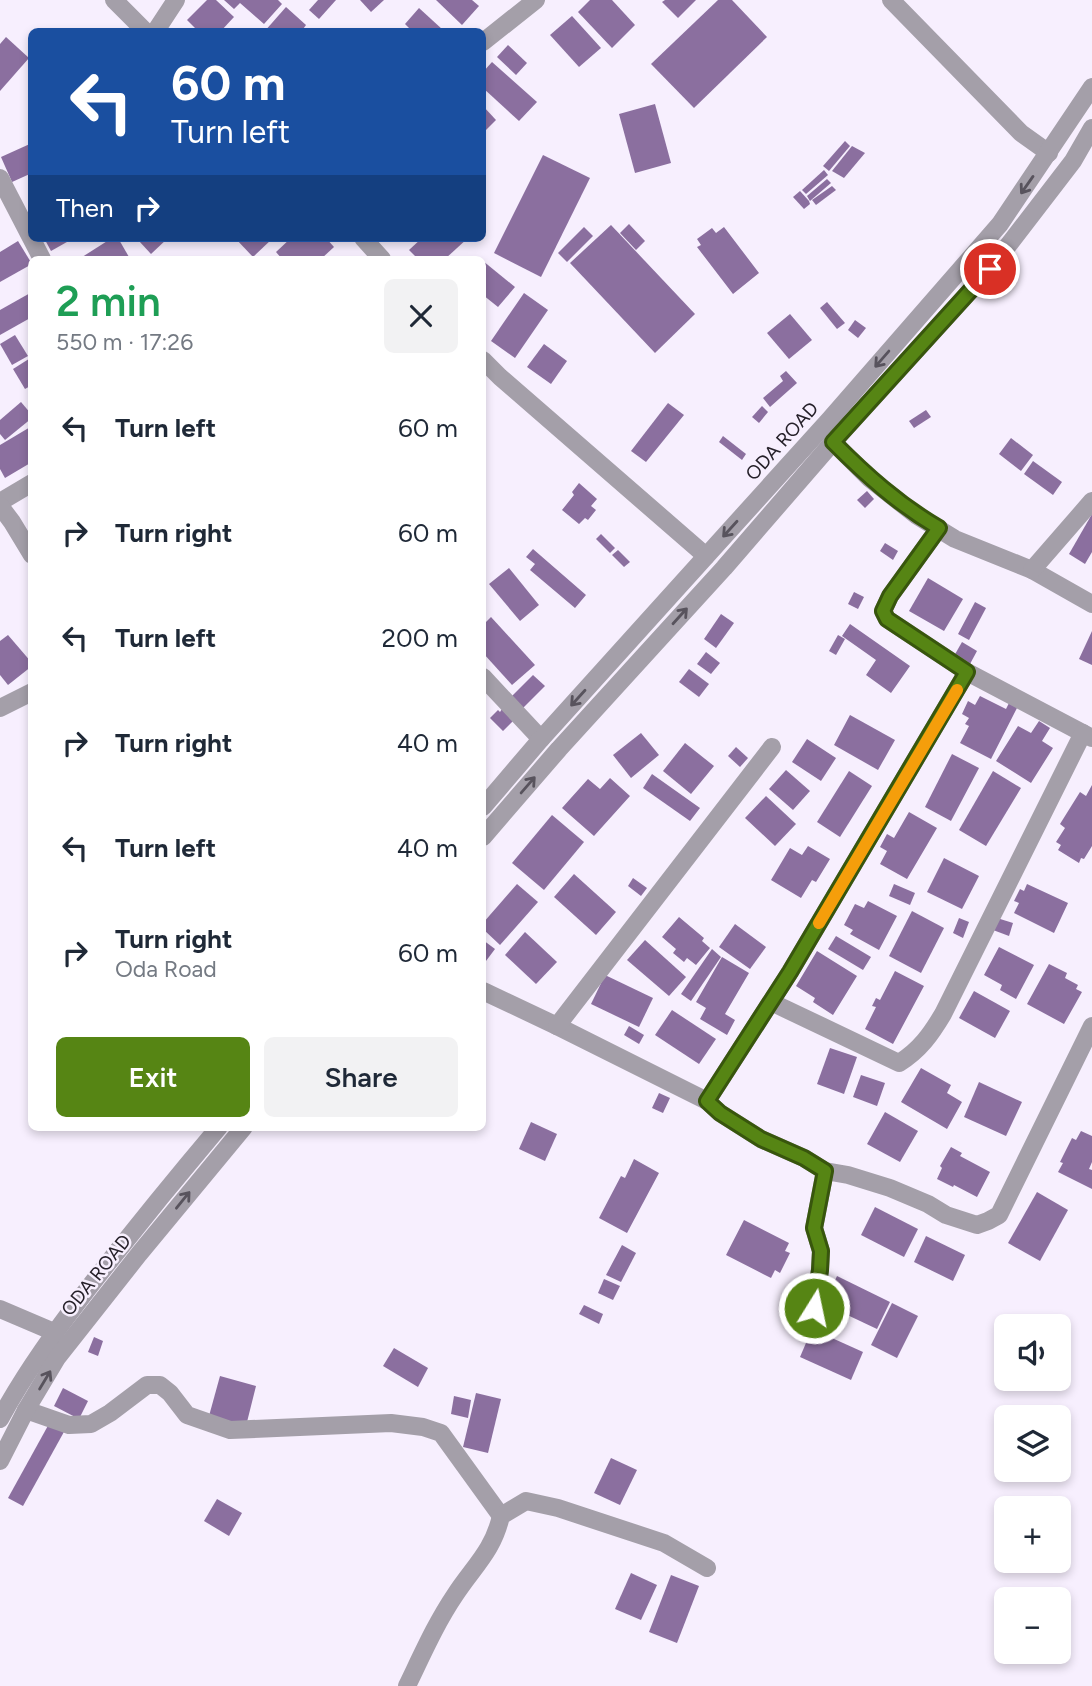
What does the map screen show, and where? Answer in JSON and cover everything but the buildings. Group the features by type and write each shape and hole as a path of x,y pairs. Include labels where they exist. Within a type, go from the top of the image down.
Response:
{"street":[{"path":"114,0 142,28"},
{"path":"158,28 176,0"},
{"path":"486,40 536,0"},
{"path":"891,0 1021,133 1049,153"},
{"name":"ODA ROAD","path":"486,803 830,419 1000,224 1092,87"},
{"name":"ODA ROAD","path":"486,833 999,258 1073,162 1092,128"},
{"path":"0,178 28,232"},
{"path":"367,242 379,256"},
{"path":"915,321 931,334"},
{"path":"486,363 706,556"},
{"path":"833,442 869,478 916,515 956,538 1032,570 1092,604"},
{"path":"28,486 0,504 6,525 28,550"},
{"path":"1032,570 1092,501"},
{"path":"771,1002 899,1063 915,1052 929,1037 943,1014 1087,736 967,672 887,619 883,611 890,596 939,528"},
{"path":"707,1101 771,1002 967,672"},
{"path":"486,680 541,739"},
{"path":"0,708 28,694"},
{"path":"556,1026 772,747"},
{"path":"486,992 707,1101 720,1113 761,1139 804,1158 825,1171 890,1188 946,1215 976,1225 999,1214 1092,1026"},
{"name":"ODA ROAD","path":"0,1419 7,1394 105,1266 216,1131"},
{"name":"ODA ROAD","path":"0,1461 57,1358 241,1131"},
{"path":"814,1308 821,1251 814,1228 825,1171"},
{"path":"0,1309 54,1332"},
{"path":"26,1410 69,1424 91,1423 110,1413 147,1385 160,1385 170,1393 187,1416 230,1430 391,1423 422,1427 441,1433 501,1516"},
{"path":"408,1686 434,1631 455,1595 485,1555 497,1532 501,1516 526,1502 558,1508 664,1543 707,1568"}],"slow traffic":[{"path":"819,923 957,690"}],"route":[{"path":"814,1308 821,1251 814,1228 825,1171 804,1158 761,1139 720,1113 707,1101 790,972 967,672 887,619 883,611 890,596 939,528 916,515 869,478 833,442 990,269"}]}
